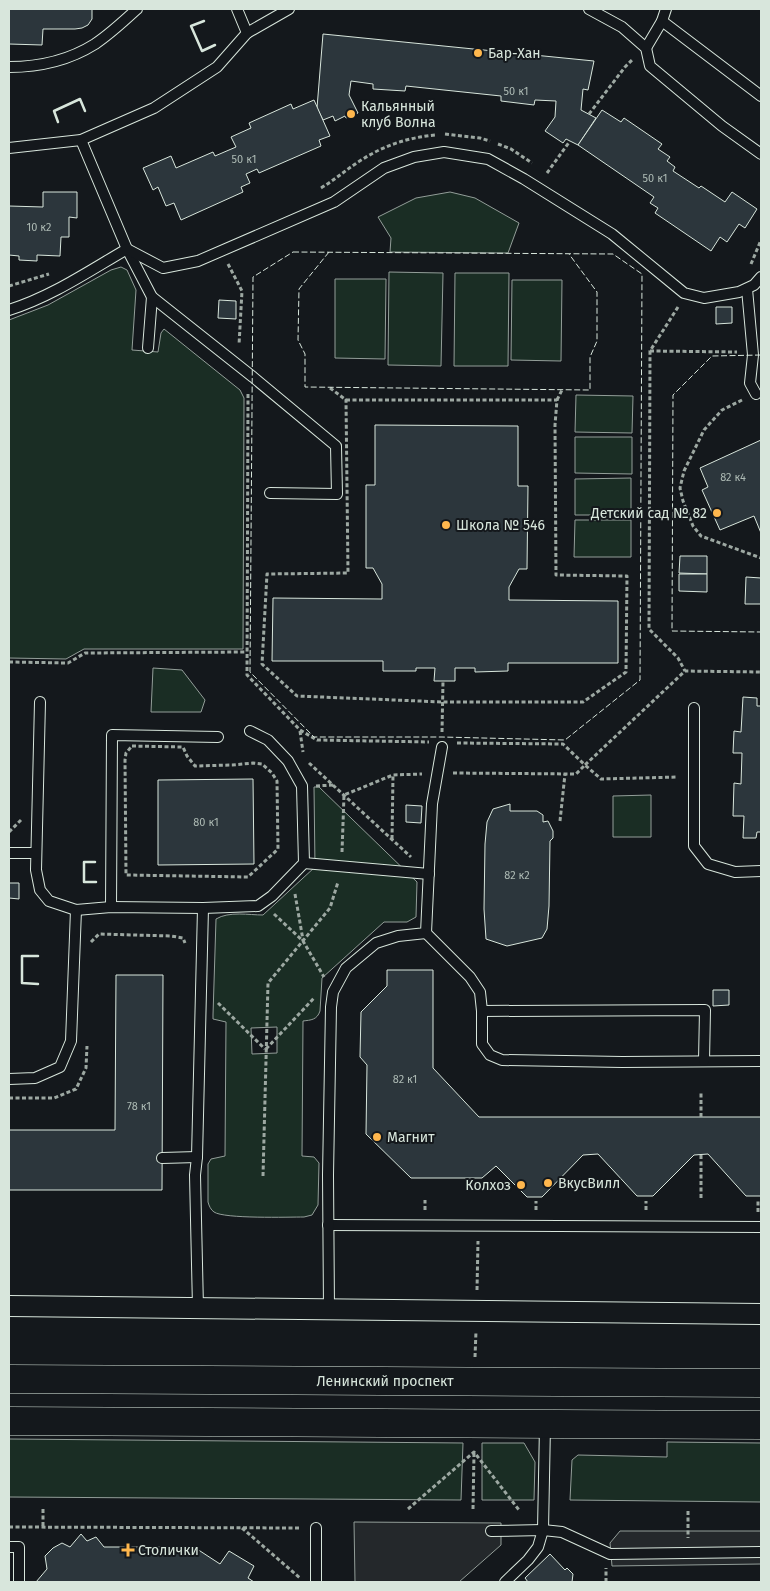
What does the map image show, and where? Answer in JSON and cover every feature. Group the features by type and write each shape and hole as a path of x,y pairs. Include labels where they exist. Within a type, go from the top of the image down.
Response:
{"main road":[{"name":"Ленинский проспект","path":"9,1380 761,1384"},
{"path":"9,1421 761,1425"}],"street":[{"path":"9,1306 761,1314"}],"lane":[{"path":"9,67 32,67 64,60 95,44 137,9"},
{"path":"237,9 247,33"},
{"path":"9,148 81,140 154,108 217,67 247,33 289,9"},
{"path":"589,9 622,27 646,48 650,66 722,126 761,154"},
{"path":"646,48 662,21 666,9"},
{"path":"662,21 761,96"},
{"path":"81,140 127,249 152,297 336,446 337,494 270,493"},
{"path":"127,249 163,268 198,260 334,202 384,168 414,156 444,152 488,159 524,179 611,234 684,293 704,298 747,289 754,285 761,277"},
{"path":"9,310 60,288 127,249"},
{"path":"747,289 752,352 750,383 756,394"},
{"path":"148,348 152,297"},
{"path":"40,702 36,870 40,890 49,901 76,910 111,907 203,908 258,906 272,896 304,863 302,786 288,761 268,740 250,731"},
{"path":"694,708 694,846 708,864 735,872 761,871"},
{"path":"111,907 112,735 218,737"},
{"path":"442,742 432,804 426,933 470,977 480,992 482,1044 490,1055 502,1060 622,1062 761,1061"},
{"path":"9,853 36,853"},
{"path":"304,863 429,874"},
{"path":"198,1308 196,1175 203,908"},
{"path":"9,1078 35,1078 60,1067 64,1059 70,1041 76,910"},
{"path":"328,1309 328,1156 333,992 346,968 376,943 398,936 426,933"},
{"path":"482,1011 706,1010 704,1061"},
{"path":"162,1158 197,1157"},
{"path":"328,1226 761,1227"},
{"path":"505,1582 528,1560 538,1547 543,1530 544,1424"},
{"path":"316,1528 316,1581"},
{"path":"491,1531 543,1530 562,1532 610,1554 761,1552"},
{"path":"9,1547 19,1547 19,1582"}],"path":[{"path":"589,114 624,67 646,48"},
{"path":"315,191 362,159 385,147 416,137 450,134 480,138 511,149 548,173 570,141"},
{"path":"749,270 761,240"},
{"path":"221,250 242,290 238,351 230,378 248,393 246,674 300,730 317,740 432,742"},
{"path":"684,293 677,308 650,351 649,629 678,658 685,671"},
{"path":"650,351 752,352"},
{"path":"330,388 346,400 557,400"},
{"path":"346,400 348,573 267,574 262,664 296,696 443,702 583,702 626,672 626,576 556,575 555,424 557,400 562,390"},
{"path":"756,394 722,410 704,430 684,471 680,488 693,526 701,536 761,558"},
{"path":"9,662 68,663 85,653 246,652"},
{"path":"344,795 393,775 438,773 576,774 685,671 761,672"},
{"path":"442,742 444,681"},
{"path":"300,730 303,758 429,874"},
{"path":"452,742 563,744 601,779 694,777"},
{"path":"132,746 183,747 187,756 196,766 232,765 253,762 262,764 272,773 277,781 277,786 278,849 248,878 126,875 125,760 126,753 132,746"},
{"path":"560,821 564,774"},
{"path":"392,839 393,775"},
{"path":"263,1176 268,983 330,908 342,866 344,795"},
{"path":"292,875 304,941"},
{"path":"262,903 304,941 333,992 320,992 266,1049"},
{"path":"91,941 99,934 171,936 183,938 188,948"},
{"path":"202,987 266,1049"},
{"path":"9,1098 54,1098 76,1089"},
{"path":"701,1117 702,1092"},
{"path":"701,1155 701,1200"},
{"path":"473,1509 474,1442"},
{"path":"408,1508 474,1452"},
{"path":"474,1452 519,1510"},
{"path":"43,1508 43,1526"},
{"path":"9,1527 316,1528"},
{"path":"241,1527 301,1579 316,1581"}],"green space":[{"path":"450,192 475,198 519,223 508,253 390,252 391,238 378,217 416,198"},
{"path":"121,267 127,270 136,290 132,350 158,352 161,333 164,329 240,390 244,398 243,649 84,649 66,659 9,658 9,320 48,305 111,270"},
{"path":"389,272 443,273 441,366 388,365"},
{"path":"455,273 509,273 508,366 454,366"},
{"path":"335,279 386,279 385,359 335,358"},
{"path":"512,280 562,280 561,361 511,360"},
{"path":"576,395 633,396 632,433 575,432"},
{"path":"575,437 632,437 632,474 575,473"},
{"path":"631,478 631,515 575,515 575,479"},
{"path":"575,520 631,520 631,557 574,557"},
{"path":"153,668 182,670 205,700 201,712 151,712"},
{"path":"314,787 319,787 417,882 416,917 407,922 384,922 322,978 319,1014 313,1019 303,1021 302,1156 314,1157 319,1163 318,1205 312,1215 304,1217 243,1217 220,1214 210,1208 208,1202 208,1164 211,1159 225,1156 226,1022 213,1019 216,919 233,914 263,915 315,867","holes":["277,1027 277,1053 252,1054 251,1028"]},
{"path":"651,795 651,837 613,837 613,796"},
{"path":"9,1439 463,1443 461,1500 9,1497"},
{"path":"667,1442 761,1443 761,1502 570,1500 572,1460 578,1455 667,1457"},
{"path":"482,1443 524,1443 535,1462 534,1500 482,1500"}],"shaded area":[{"path":"354,1522 501,1523 501,1545 459,1582 355,1582"},
{"path":"620,1531 761,1531 761,1564 612,1566 610,1543"}],"building":[{"path":"9,9 92,9 92,19 88,25 82,28 43,29 42,45 9,44"},
{"path":"323,34 594,61 588,90 583,89 581,110 596,118 578,145 566,139 563,143 545,131 555,117 556,101 535,100 534,105 501,101 501,96 406,86 405,91 373,89 373,84 351,81 349,95 358,113 335,121 333,116 323,120 317,108"},
{"path":"314,100 330,136 319,140 321,146 259,173 257,169 246,174 250,183 241,187 243,192 181,220 174,203 166,206 158,187 153,190 143,168 171,156 176,168 213,152 215,156 236,147 231,137 251,128 249,123 291,104 293,109"},
{"path":"602,110 621,122 624,118 662,144 658,149 670,157 667,161 675,167 673,171 699,188 701,186 725,202 732,192 757,209 745,228 739,224 727,242 720,237 711,251 655,213 658,208 650,203 654,197 578,145"},
{"path":"43,192 77,192 77,218 69,217 69,237 61,237 60,256 37,255 37,261 19,260 19,256 9,255 9,206 43,207"},
{"path":"219,300 236,301 236,319 218,318"},
{"path":"716,307 732,307 732,323 716,324"},
{"path":"375,425 518,426 518,486 528,486 527,569 519,569 509,587 509,600 618,601 618,663 508,663 508,671 475,672 475,668 455,668 455,681 434,681 435,668 416,668 416,671 383,671 383,661 272,661 273,598 382,599 382,584 373,568 366,568 366,485 375,485"},
{"path":"761,440 761,533 754,516 720,530 702,490 708,487 700,468"},
{"path":"680,556 707,556 707,574 679,573"},
{"path":"679,574 707,574 707,592 679,591"},
{"path":"746,577 761,578 761,604 745,604"},
{"path":"743,697 757,698 757,706 761,706 761,832 757,832 756,838 743,838 744,816 733,816 734,783 741,784 742,753 733,753 734,731 741,732"},
{"path":"253,779 254,864 158,865 158,780"},
{"path":"510,804 510,811 537,811 543,815 543,822 548,821 553,831 553,838 550,841 547,929 542,938 507,946 486,939 484,909 485,844 487,822 493,809"},
{"path":"406,805 422,806 421,823 406,822"},
{"path":"9,883 19,883 19,899 9,898"},
{"path":"387,970 433,970 433,1068 479,1117 761,1117 761,1196 746,1196 708,1154 694,1155 653,1196 637,1196 598,1154 583,1155 542,1197 527,1197 496,1166 482,1178 411,1178 366,1134 367,1065 360,1057 361,1012 387,986"},
{"path":"116,975 163,975 162,1190 9,1190 9,1130 115,1130"},
{"path":"713,990 729,990 729,1005 713,1006"},
{"path":"81,1534 87,1541 96,1537 104,1547 183,1547 197,1549 220,1564 229,1551 254,1566 248,1578 254,1582 36,1582 47,1569 45,1556 62,1543 70,1547"},
{"path":"550,1554 565,1570 567,1568 573,1574 572,1582 528,1582 525,1578"}],"fence":[{"path":"293,252 613,254 642,274 640,680 565,740 442,737 314,737 250,672 253,277 293,252"},
{"path":"329,252 299,289 298,340 305,354 305,387 590,390 590,357 597,341 597,292 569,254"},
{"path":"761,355 712,356 673,395 672,631 761,632"}],"wall":[{"path":"204,21 191,26 202,51 215,45"},
{"path":"58,122 54,111 80,99 85,111"},
{"path":"95,862 84,862 84,882 96,882"},
{"path":"38,956 22,956 22,983 38,984"}],"place":[{"name":"Бар-Хан","path":"478,53"},
{"name":"Кальянный клуб Волна","path":"351,114"},
{"name":"Детский сад № 82","path":"717,513"},
{"name":"Школа № 546","path":"446,525"},
{"name":"Магнит","path":"377,1137"},
{"name":"ВкусВилл","path":"548,1183"},
{"name":"Колхоз","path":"521,1185"},
{"name":"Столички","path":"128,1550"}]}
